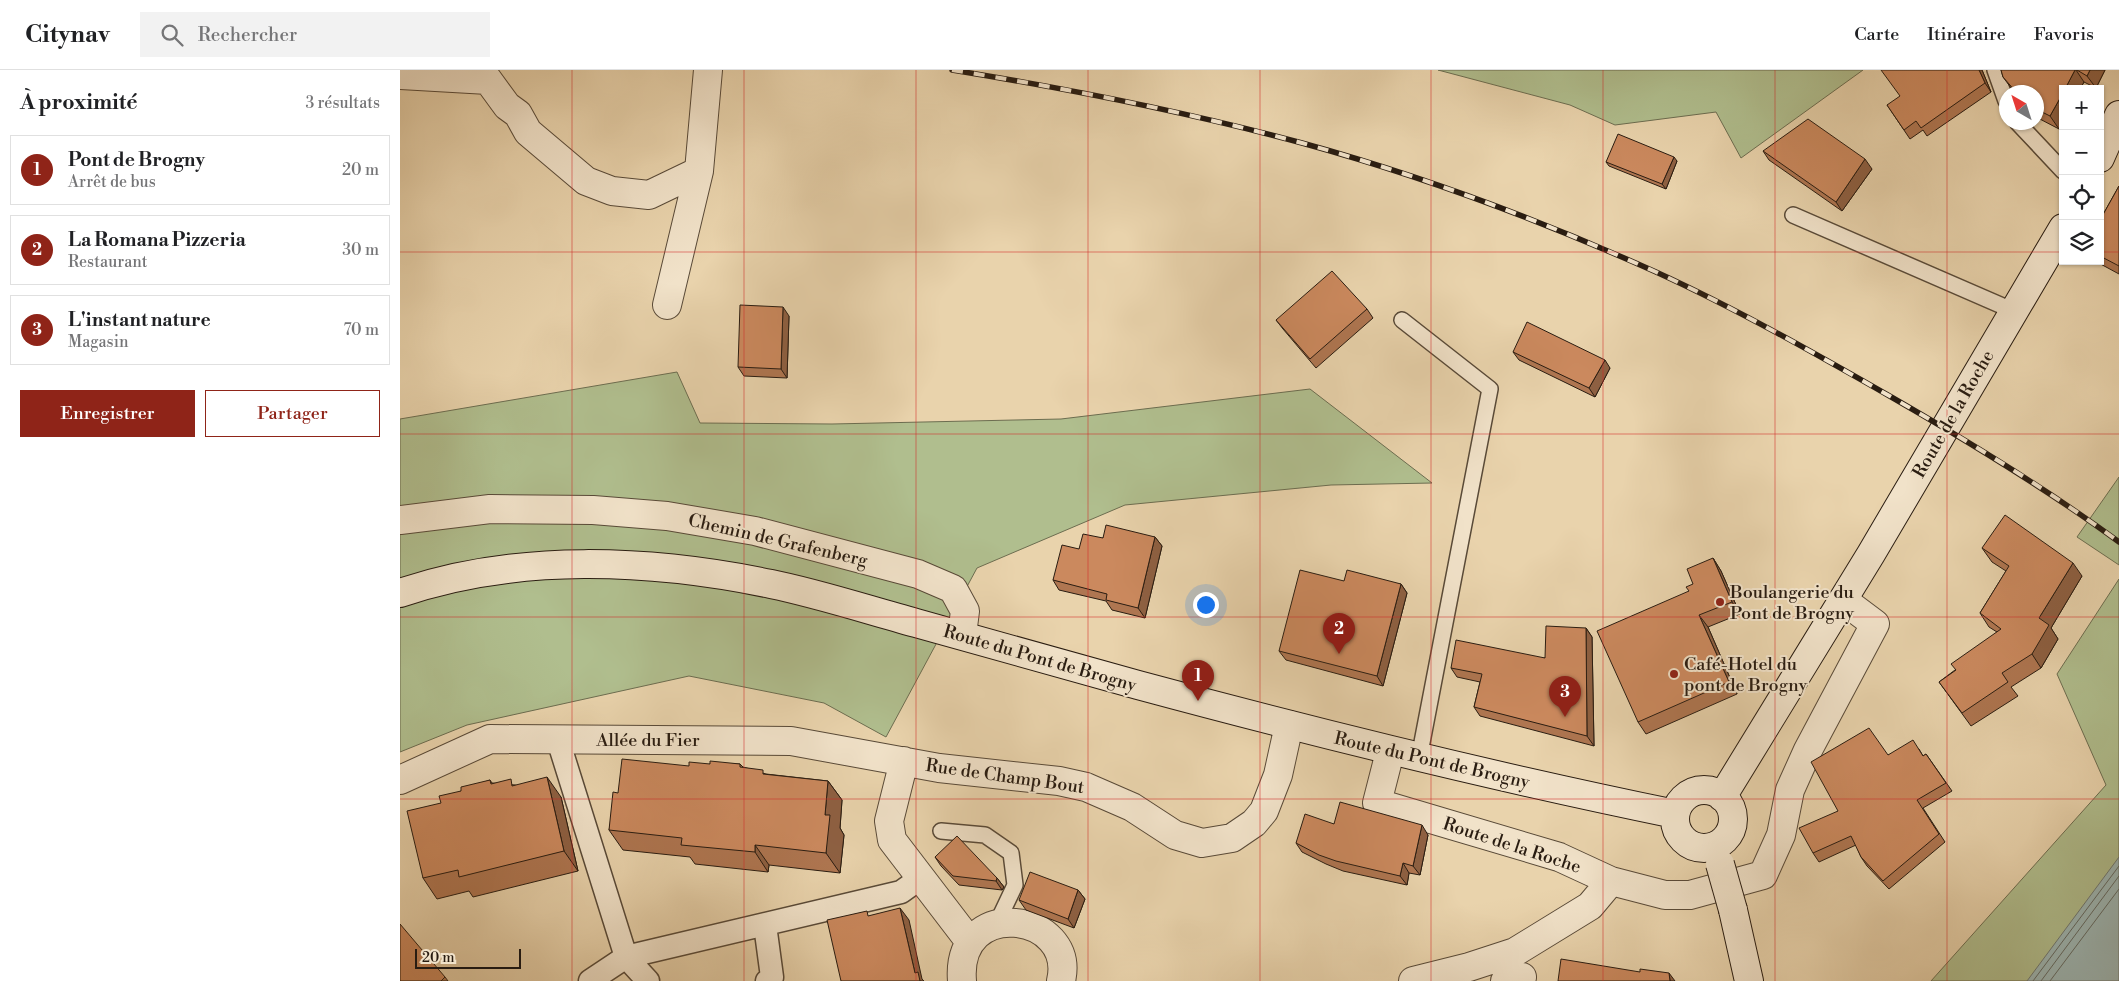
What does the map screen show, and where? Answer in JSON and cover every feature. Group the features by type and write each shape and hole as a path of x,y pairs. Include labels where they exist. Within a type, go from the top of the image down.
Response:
{"street":[{"path":"400,75 488,80 507,106 518,114 528,132 559,160 586,181 612,191 649,195 699,171"},
{"path":"668,306 699,171 708,75"},
{"path":"2104,149 2119,115"},
{"path":"2104,168 2119,152"},
{"name":"Route de la Roche","path":"1722,797 1843,600 2059,235"},
{"name":"Chemin de Grafenberg","path":"400,520 490,509 593,510 667,516 755,531 918,574 953,589 965,611 962,635"},
{"name":"Route du Pont de Brogny","path":"400,593 468,575 521,567 601,565 718,574 773,584 962,635 1111,678 1390,752 1675,814"},
{"name":"Route de la Roche","path":"1390,752 1377,803 1559,857 1611,881 1665,895 1690,895 1763,875 1781,835 1790,790 1808,750 1875,624 1843,600"},
{"name":"Rue de Champ Bout","path":"970,942 922,877 899,852 889,829 892,807 904,760 939,768 1058,780 1086,787 1132,807 1187,840 1202,843 1218,842 1244,831 1264,810 1278,775 1289,725"},
{"name":"Allée du Fier","path":"400,780 490,739 791,741 904,760"},
{"path":"558,740 626,957 648,981"},
{"path":"1718,855 1705,848 1686,842 1679,834 1675,814 1680,803 1688,795 1700,791 1712,791 1722,797 1730,806 1733,818 1731,829 1718,855 1749,981"},
{"path":"590,981 626,957 901,892 922,877"},
{"path":"1413,981 1469,967 1515,952 1590,906 1611,881"},
{"path":"962,981 960,965 970,942 981,930 996,924 1013,921 1029,924 1043,933 1054,945 1061,960 1061,981"},
{"path":"765,925 771,980"}],"lane":[{"path":"1995,70 2000,85"},
{"path":"2025,130 2059,167"},
{"path":"1793,215 2014,311"},
{"path":"1402,320 1490,389 1419,758"},
{"path":"941,831 986,835 1011,853 1015,885 996,924"}],"green space":[{"path":"1438,70 1863,70 1741,158 1716,112 1615,125 1570,105"},
{"path":"677,372 700,423 832,424 1061,419 1310,389 1432,483 1331,485 1125,505 977,568 886,737 824,703 689,676 467,725 400,752 400,419"},
{"path":"2119,477 2119,565 2077,537"},
{"path":"2119,579 2119,981 1931,981 2106,785 2057,674"}],"water":[{"path":"2119,857 2119,981 2027,981"}],"building":[{"path":"1881,70 1979,70 1985,83 1921,128 1916,121 1904,130 1887,105 1900,96"},
{"path":"2001,70 2075,70 2067,85 2059,85 2059,100 2050,116 2044,113 2044,85 2010,85 2003,77"},
{"path":"2077,70 2090,70 2087,76"},
{"path":"1808,119 1865,159 1836,202 1763,151"},
{"path":"1618,134 1674,157 1662,184 1606,162"},
{"path":"2119,186 2119,266 2104,258 2104,213"},
{"path":"1332,271 1367,309 1310,359 1276,320"},
{"path":"740,305 783,307 781,369 738,367"},
{"path":"1527,322 1605,360 1589,388 1513,352"},
{"path":"2005,515 2073,563 2039,618 2049,625 2032,654 2002,673 2008,682 1962,713 1939,682 1956,670 1951,664 2001,629 1980,613 2009,566 1982,548"},
{"path":"1106,525 1155,537 1138,608 1106,600 1107,594 1053,580 1062,545 1079,549 1083,534 1103,538"},
{"name":"Café-Hotel du pont de Brogny","path":"1713,558 1732,602 1699,615 1729,682 1638,722 1597,631 1689,591 1686,587 1693,584 1687,569"},
{"path":"1300,570 1344,581 1347,570 1401,584 1377,676 1279,651"},
{"path":"1546,626 1586,628 1587,736 1474,707 1482,674 1451,668 1456,640 1545,658"},
{"path":"1869,728 1888,755 1913,740 1923,756 1926,754 1946,783 1917,800 1939,834 1883,881 1861,857 1851,836 1813,853 1799,828 1838,811 1811,762"},
{"path":"622,759 689,766 689,762 710,764 710,761 740,764 740,767 763,770 763,774 828,781 825,815 830,815 826,853 755,845 755,852 681,845 682,838 609,830 613,792 618,793"},
{"path":"547,777 564,851 459,877 458,870 423,878 407,811 441,803 439,796 461,791 461,787 490,780 491,784 511,779 512,786"},
{"path":"1340,802 1422,825 1413,866 1403,863 1400,876 1336,861 1319,855 1296,843 1305,814 1334,824"},
{"path":"957,836 997,878 996,881 953,876 935,857"},
{"path":"1030,872 1078,890 1068,919 1019,900"},
{"path":"900,908 915,973 918,972 920,981 841,981 827,920 867,911 868,916"},
{"path":"400,924 445,977 441,981 400,981"},
{"path":"1561,959 1640,972 1640,969 1669,973 1670,981 1558,981"}],"railway":[{"path":"952,70 1128,102 1302,143 1392,170 1526,217 1686,286 1806,349 1980,449 2064,503 2119,542"}],"place":[{"name":"Boulangerie du Pont de Brogny","path":"1720,602"},
{"name":"La Romana Pizzeria","path":"1339,654"},
{"name":"Café-Hotel du pont de Brogny","path":"1674,674"},
{"name":"Pont de Brogny","path":"1198,701"},
{"name":"L'instant nature","path":"1565,717"}]}
